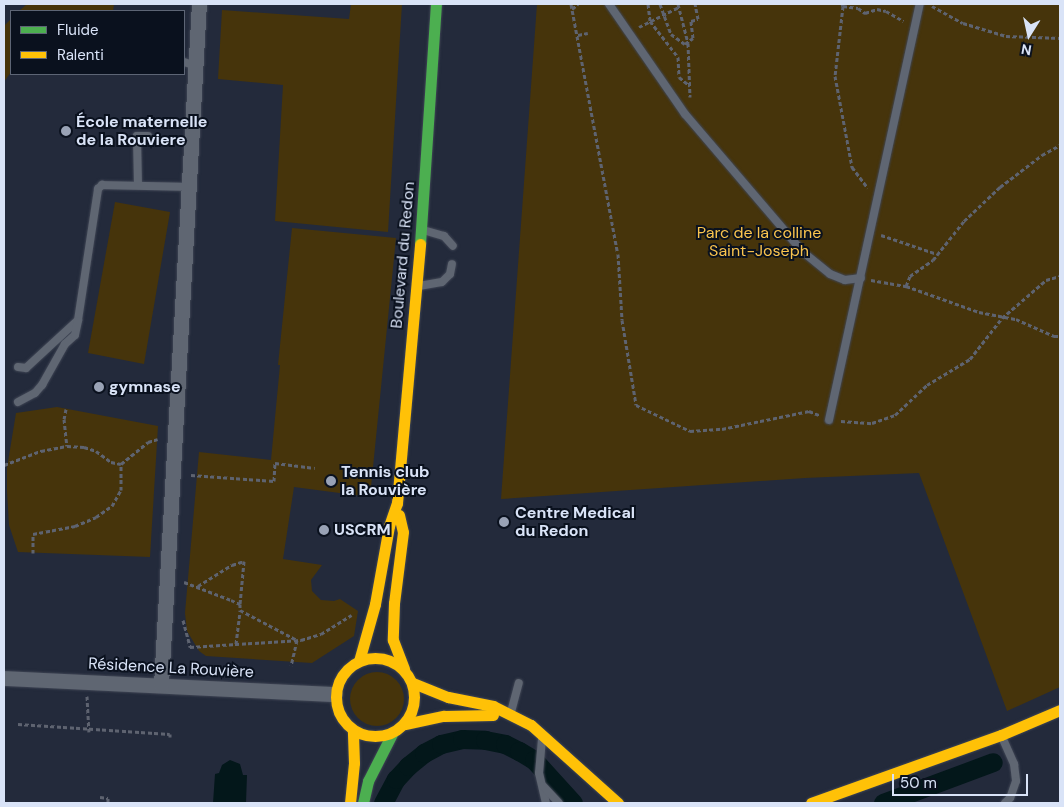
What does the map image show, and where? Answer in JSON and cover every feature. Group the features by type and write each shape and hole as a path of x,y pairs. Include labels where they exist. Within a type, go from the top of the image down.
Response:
{"street":[{"path":"161,685 190,187 190,64 199,4"},
{"name":"Boulevard du Redon","path":"359,661 375,604 389,526 397,503 417,287 435,6"},
{"name":"Boulevard du Redon","path":"397,503 403,532 394,603 393,640 404,669"},
{"path":"370,657 383,658 394,662 404,669 413,683 415,698 412,712 405,724 394,732 380,736 366,736 353,730 343,720 337,708 335,694 339,680 347,669 359,661 370,657"},
{"name":"Résidence La Rouvière","path":"4,678 335,694"},
{"path":"413,683 448,697 493,706 531,725 618,803"},
{"path":"810,803 1001,735 1060,710"},
{"path":"405,724 444,716 511,714"},
{"path":"350,803 354,763 353,730"},
{"path":"363,803 368,780 394,732"}],"lane":[{"path":"609,4 688,118 803,252 830,274 845,280 861,278"},
{"path":"829,420 920,4"},
{"path":"138,185 137,136 148,136"},
{"path":"18,402 35,393 42,385 65,344 75,335 98,189 102,185 190,187"},
{"path":"421,229 444,236 453,246"},
{"path":"417,287 442,282 450,274 452,264"},
{"path":"18,367 26,368 78,320"},
{"path":"511,714 519,683"},
{"path":"543,735 539,773 546,803"},
{"path":"1001,735 1014,764 1016,782 1010,798 1005,803"},
{"path":"542,784 559,803"}],"path":[{"path":"571,4 618,254 622,320 636,405 690,431 722,429 809,411 829,420 872,423 884,420 895,415 926,383 970,358 1002,318 1046,280 1060,276"},
{"path":"572,9 578,4"},
{"path":"648,4 650,21 678,57 679,78 691,86"},
{"path":"660,4 671,34 685,44 688,43"},
{"path":"688,43 693,38 691,21 698,19 695,4"},
{"path":"927,4 963,23 1006,36 1060,38"},
{"path":"878,202 852,167 835,76 842,5 858,8 865,13 877,9 886,11 897,19 916,22"},
{"path":"636,29 679,6 688,43 691,86 688,118"},
{"path":"578,35 588,33"},
{"path":"906,286 910,276 937,254 964,221 1000,186 1042,155 1060,146"},
{"path":"871,231 937,254"},
{"path":"861,278 906,286 979,312 1002,318 1016,319 1054,336 1060,336"},
{"path":"66,409 64,419 67,446"},
{"path":"33,553 33,534 75,526 96,517 112,506 120,490 121,464 148,442 164,438"},
{"path":"4,464 40,451 67,446 90,449 111,462 121,464"},
{"path":"191,475 274,481 275,463 315,468"},
{"path":"197,586 232,565 244,561 236,644"},
{"path":"184,582 240,604"},
{"path":"240,610 297,640"},
{"path":"190,647 297,640 321,634 358,611"},
{"path":"291,665 297,640"},
{"path":"87,681 86,712 89,730"},
{"path":"18,724 170,734 170,737"},
{"path":"100,797 108,798 108,803"}],"green space":[{"path":"27,4 114,4 113,10 20,10"},
{"path":"351,4 402,4 388,232 275,221 283,85 218,79 222,10 349,19"},
{"name":"Parc de la colline Saint-Joseph","path":"537,4 1060,4 1060,687 1007,711 919,473 805,478 501,499"},
{"path":"10,20 10,73 4,82 4,26"},
{"path":"115,202 170,212 144,364 88,353"},
{"path":"292,228 396,238 370,497 294,487 283,559 322,565 311,580 312,591 321,600 334,601 340,599 358,611 354,636 312,663 206,656 199,651 187,631 185,613 199,452 271,460 280,365 278,365"},
{"path":"57,407 158,426 150,557 18,552 9,525 7,491 7,468 16,413"},
{"path":"372,672 382,672 392,676 400,684 404,699 400,714 392,722 382,726 372,726 362,722 354,714 350,704 350,694 354,684 362,676"}],"shaded area":[{"path":"230,760 240,764 243,775 247,775 246,803 213,803 215,774 219,773 222,765"}],"waterway":[{"path":"383,803 396,779 424,753 441,744 462,739 485,740 505,744 519,751 534,760 573,803"},
{"path":"883,803 993,762"}],"traffic: fast":[{"path":"420,244 436,4"},
{"path":"363,803 368,781 393,732"}],"traffic: slow":[{"path":"359,661 375,604 389,526 397,503 420,244"},
{"path":"399,515 403,532 394,603 393,640 404,669"},
{"path":"367,658 383,658 397,664 408,675 414,689 414,697 414,705 408,719 397,730 383,736 367,736 353,730 342,719 336,705 336,689 342,675 353,664 367,658"},
{"path":"413,683 448,697 493,706 531,725 618,803"},
{"path":"811,803 1001,735 1060,710"},
{"path":"405,724 444,716 493,715"},
{"path":"350,803 354,763 353,730"}],"place":[{"name":"École maternelle de la Rouviere","path":"66,131"},
{"name":"gymnase","path":"99,387"},
{"name":"Tennis club la Rouvière","path":"331,481"},
{"name":"Centre Medical du Redon","path":"504,522"},
{"name":"USCRM","path":"324,530"}]}
